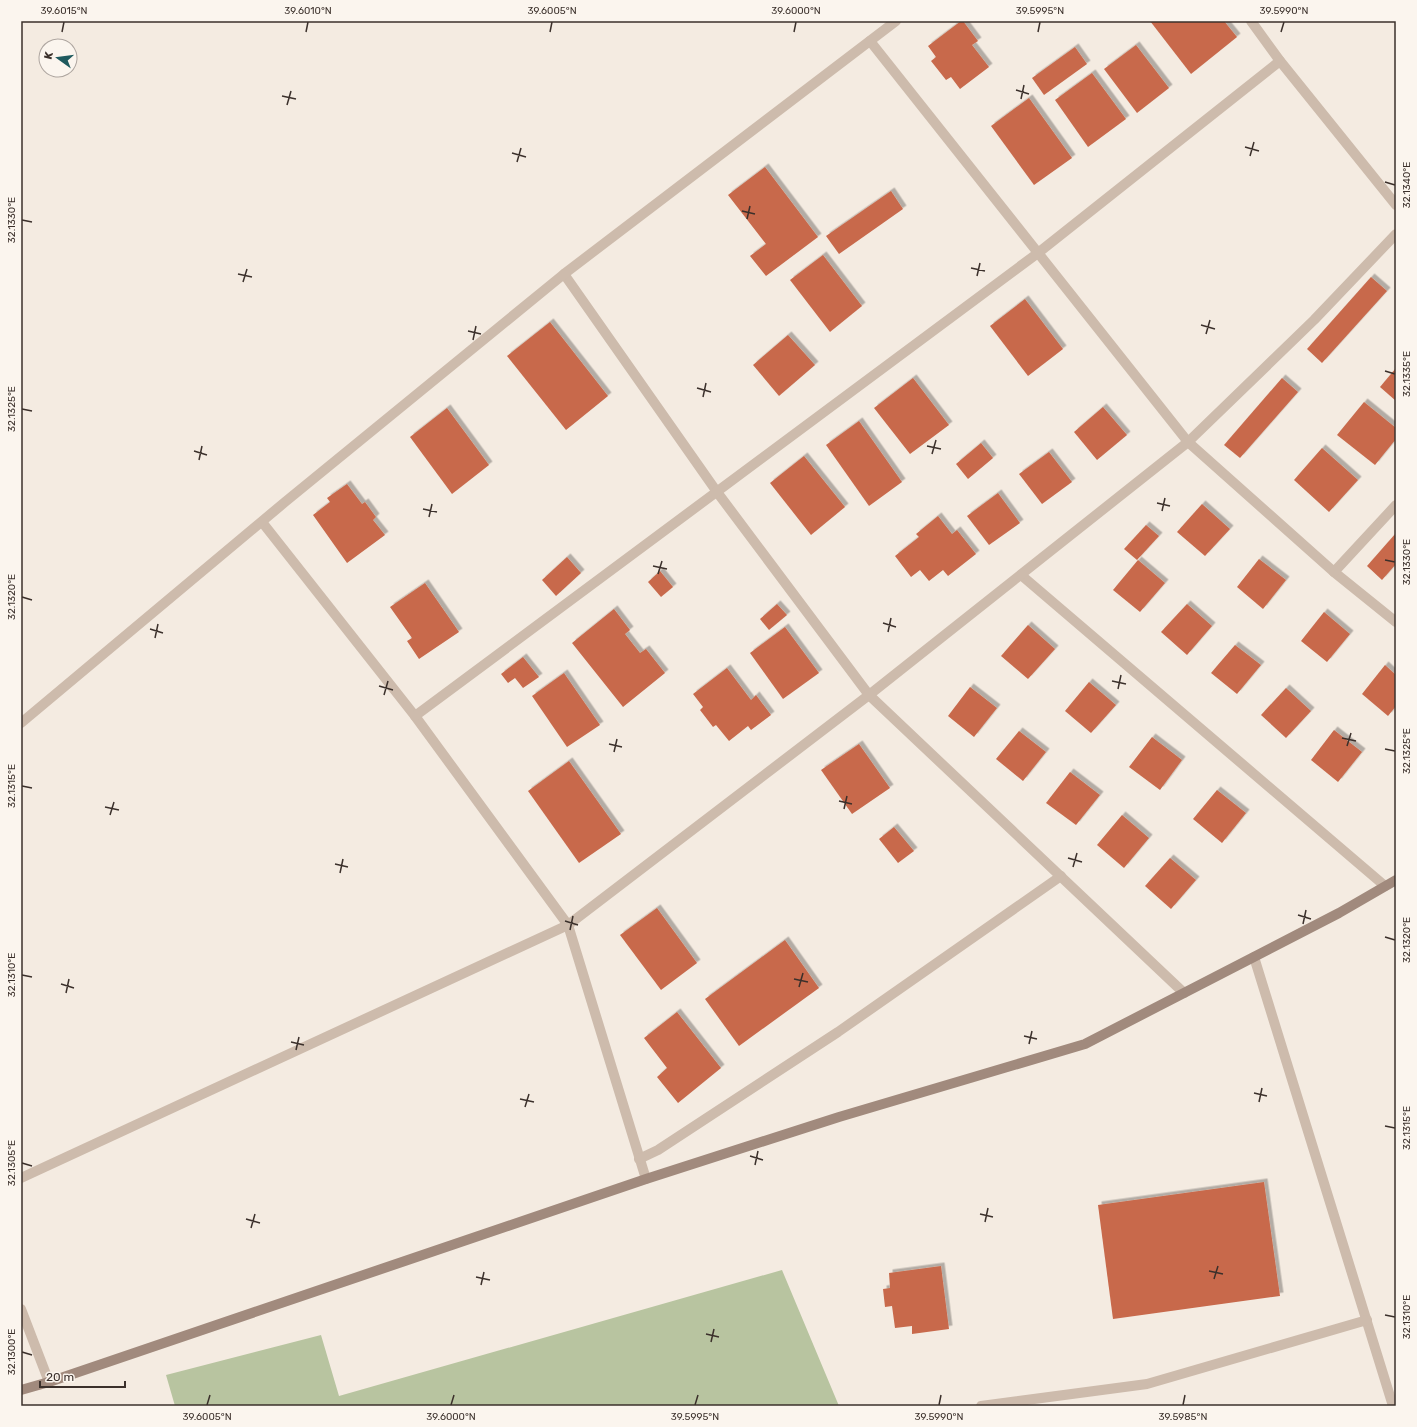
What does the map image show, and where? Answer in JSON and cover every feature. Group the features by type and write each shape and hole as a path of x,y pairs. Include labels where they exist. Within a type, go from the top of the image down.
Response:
{"main road":[{"path":"21,1390 49,1382 646,1179 839,1117 1085,1044 1339,913 1396,880"}],"street":[{"path":"21,723 262,522 564,274 896,21"},
{"path":"1251,21 1280,62 1396,205"},
{"path":"870,41 1188,442 1334,572 1396,622"},
{"path":"414,716 1038,253 1280,62"},
{"path":"21,1178 568,925 869,695 1188,442 1314,320 1396,234"},
{"path":"564,274 717,492 869,695 1184,993"},
{"path":"1334,572 1396,505"},
{"path":"262,522 414,716 568,925 646,1179"},
{"path":"1021,575 1384,886"},
{"path":"640,1158 658,1150 838,1032 1061,876"},
{"path":"1254,957 1393,1406"},
{"path":"21,1308 49,1382"},
{"path":"981,1406 1147,1384 1367,1320"}],"green space":[{"path":"782,1270 839,1406 175,1406 166,1375 321,1335 339,1396"}],"building":[{"path":"963,21 978,41 972,45 989,67 960,89 951,77 946,80 931,61 936,57 928,46"},
{"path":"1150,21 1224,21 1237,37 1191,74"},
{"path":"1136,45 1169,88 1137,113 1104,69"},
{"path":"1075,47 1087,64 1044,95 1032,78"},
{"path":"1092,73 1126,119 1088,147 1055,100"},
{"path":"1029,98 1072,158 1034,185 991,126"},
{"path":"765,167 818,237 766,276 750,256 766,244 728,195"},
{"path":"891,191 903,209 839,254 826,236"},
{"path":"823,255 862,306 830,332 790,280"},
{"path":"1371,277 1387,291 1322,363 1307,349"},
{"path":"1025,299 1063,349 1028,376 990,326"},
{"path":"550,322 608,396 566,430 507,356"},
{"path":"788,335 815,365 779,396 753,365"},
{"path":"1396,368 1396,401 1380,387"},
{"path":"913,378 949,425 910,454 874,408"},
{"path":"1282,378 1298,392 1240,458 1224,445"},
{"path":"1364,402 1396,428 1396,439 1375,465 1337,435"},
{"path":"1103,407 1127,435 1097,460 1074,432"},
{"path":"447,408 489,465 452,494 410,437"},
{"path":"859,421 902,482 869,506 826,445"},
{"path":"981,443 993,458 968,479 956,464"},
{"path":"1322,448 1358,480 1329,512 1294,480"},
{"path":"1049,452 1072,482 1042,504 1019,474"},
{"path":"804,456 845,507 811,535 770,483"},
{"path":"347,484 362,504 365,502 376,517 373,520 385,535 347,563 313,515 330,502 327,498"},
{"path":"998,493 1020,523 989,545 967,516"},
{"path":"1202,504 1230,529 1205,556 1177,532"},
{"path":"938,516 952,534 957,530 976,554 948,576 943,570 929,581 920,570 911,577 895,556 919,537 916,534"},
{"path":"1146,525 1159,536 1137,560 1124,549"},
{"path":"1396,533 1396,564 1382,580 1367,566"},
{"path":"567,557 581,573 556,596 542,580"},
{"path":"1259,559 1286,580 1263,609 1237,587"},
{"path":"1138,560 1165,583 1140,612 1113,590"},
{"path":"660,571 673,587 661,597 648,582"},
{"path":"425,583 459,632 419,659 407,641 412,638 390,607"},
{"path":"777,604 787,615 769,630 760,619"},
{"path":"1187,604 1212,626 1187,655 1161,632"},
{"path":"614,609 630,630 625,634 640,653 646,649 665,673 623,707 572,643"},
{"path":"1324,612 1350,634 1327,662 1301,641"},
{"path":"1028,625 1055,649 1028,679 1001,656"},
{"path":"785,627 819,673 783,699 750,653"},
{"path":"1235,645 1261,665 1237,694 1211,673"},
{"path":"523,657 539,677 523,688 515,678 508,683 501,674"},
{"path":"1385,665 1396,675 1396,706 1388,716 1362,694"},
{"path":"727,668 751,700 756,695 771,715 751,730 748,726 729,741 716,725 713,727 700,710 703,707 693,694"},
{"path":"564,673 600,725 567,747 532,696"},
{"path":"1089,682 1116,705 1091,733 1065,711"},
{"path":"970,687 997,708 974,737 948,716"},
{"path":"1286,688 1311,711 1286,738 1261,715"},
{"path":"1334,730 1362,752 1338,782 1311,760"},
{"path":"1019,731 1046,752 1023,781 996,759"},
{"path":"1152,737 1182,760 1160,790 1129,767"},
{"path":"859,744 890,788 852,814 821,770"},
{"path":"569,761 621,834 579,863 528,791"},
{"path":"1070,772 1100,795 1076,825 1046,803"},
{"path":"1217,790 1246,813 1222,843 1193,819"},
{"path":"1122,815 1149,838 1124,868 1097,845"},
{"path":"894,827 914,851 898,863 879,839"},
{"path":"1170,858 1196,880 1171,909 1145,886"},
{"path":"657,908 697,963 661,990 620,935"},
{"path":"785,940 819,988 739,1046 705,999"},
{"path":"677,1012 721,1068 678,1103 657,1077 667,1068 644,1038"},
{"path":"1264,1182 1280,1296 1113,1319 1098,1205"},
{"path":"941,1266 949,1329 912,1334 912,1326 895,1328 892,1306 885,1307 883,1289 890,1288 889,1273"}]}
